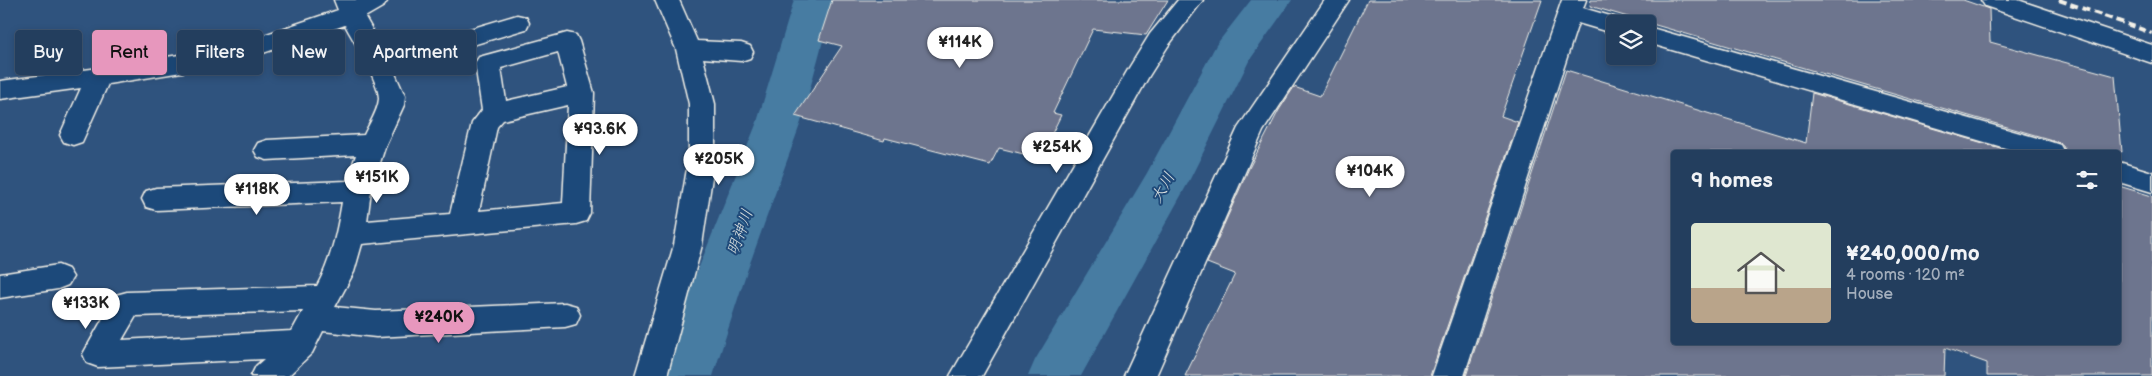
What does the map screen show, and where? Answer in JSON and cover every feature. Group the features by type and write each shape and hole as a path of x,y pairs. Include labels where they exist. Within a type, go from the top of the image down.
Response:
{"street":[{"path":"0,90 99,77 231,55 348,7 376,0"},
{"path":"651,376 688,245 702,157 702,104 688,49 666,0"},
{"path":"966,376 1138,74 1159,40 1191,0"},
{"path":"1140,376 1251,128 1337,0"},
{"path":"1993,0 2152,54"},
{"path":"1448,376 1572,6 1606,22"},
{"path":"348,7 360,30"},
{"path":"476,35 517,23"},
{"path":"1656,37 2044,150"},
{"path":"350,234 576,213 581,93 567,41 488,63 495,114"},
{"path":"688,49 741,52"},
{"path":"267,376 301,344 339,272 350,234 357,191 373,144 391,105 392,96 383,75"},
{"path":"73,135 99,77"},
{"path":"462,223 485,123 495,114 581,93"},
{"path":"267,150 373,144"},
{"path":"2121,173 2152,182"},
{"path":"156,199 357,191"},
{"path":"0,286 58,278"},
{"path":"301,344 98,354 127,304 321,308 376,324 565,315"}],"building":[{"path":"832,0 1168,0 1146,35 1093,29 1053,113 1061,115 1040,158 999,148 990,165 885,138 884,141 795,116 842,46 819,40"},
{"path":"1368,0 1542,0 1501,116 1518,122 1430,376 1185,376 1235,274 1207,263 1249,168 1279,110 1294,87 1320,96"},
{"path":"1591,0 1963,0 1989,9 1990,42 2115,76 2122,152 2121,150 2065,150 2062,144 2052,140 1656,25 1656,15 1621,15 1590,6"},
{"path":"1566,70 1806,143 1812,93 2007,150 1671,150 1671,345 2121,345 2121,187 2152,196 2152,376 1987,376 1987,363 1945,348 1944,376 1466,376"}],"waterway":[{"name":"明神川","path":"687,376 720,277 779,122 814,0"},
{"name":"大川","path":"1054,376 1165,183 1231,55 1272,0"}],"railway":[{"path":"2059,0 2152,33"}]}
